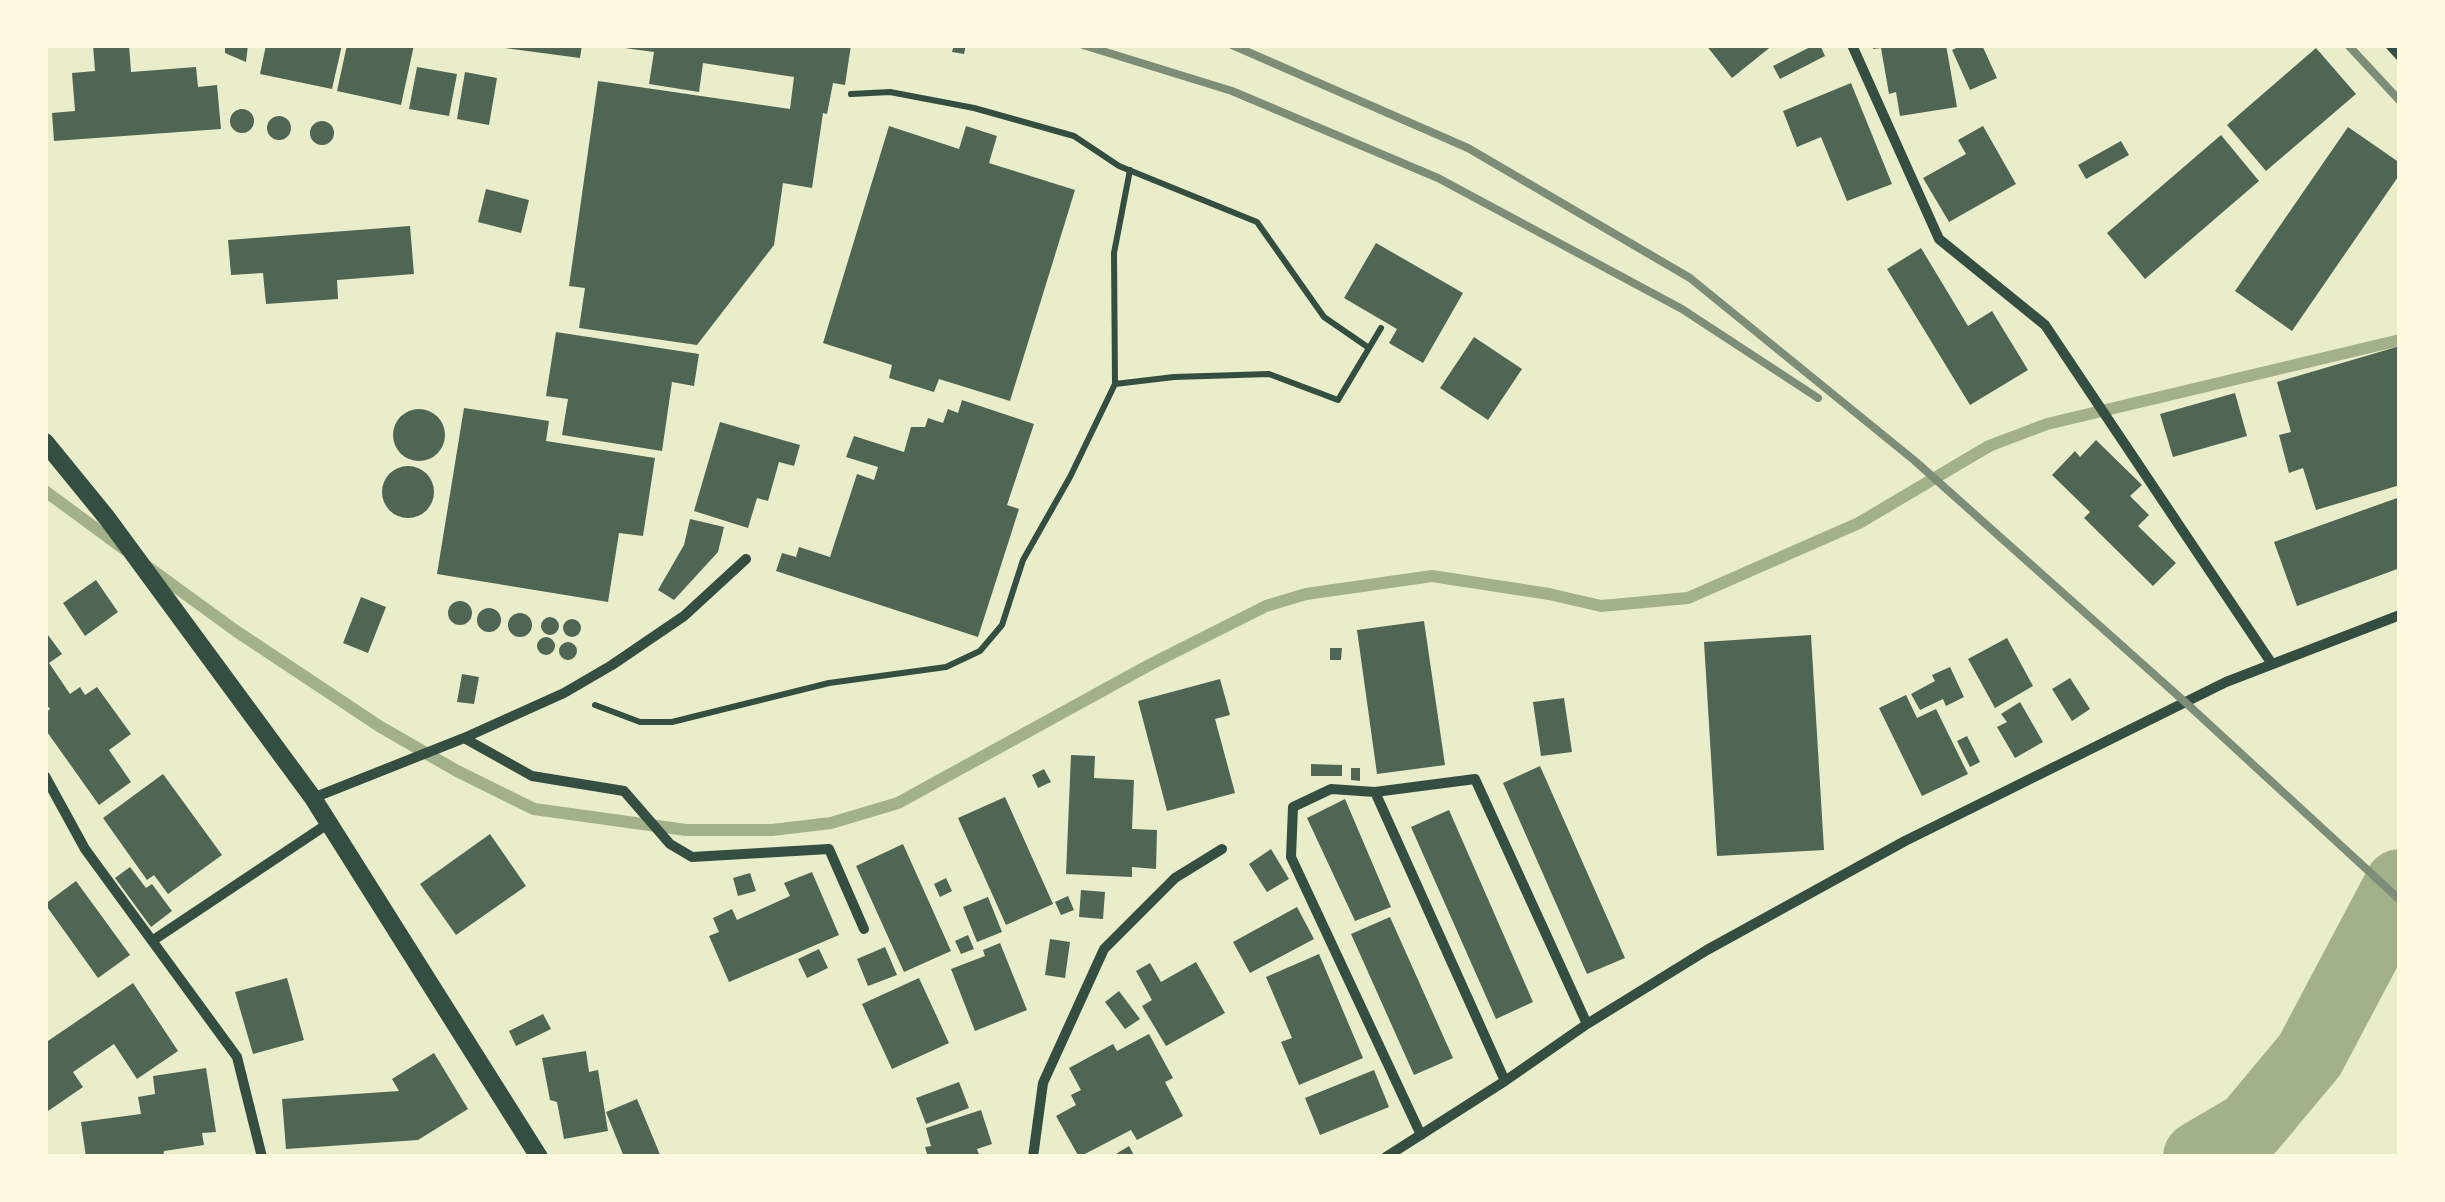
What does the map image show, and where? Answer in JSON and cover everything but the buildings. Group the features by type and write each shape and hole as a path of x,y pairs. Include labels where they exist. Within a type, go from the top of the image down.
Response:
{"street":[{"path":"1852,45 1939,239 2045,325 2272,664"},
{"path":"2390,45 2400,56"},
{"path":"45,442 107,518 313,798 539,1157"},
{"path":"313,798 564,693 612,666 684,616 746,559"},
{"path":"1386,1157 1707,950 1905,841 2226,682 2400,615"},
{"path":"464,738 532,776 624,792 670,844 692,856 830,849 864,928"},
{"path":"45,776 85,849 236,1057 262,1157"},
{"path":"1421,1136 1291,857 1292,807 1331,789 1376,792 1476,779 1587,1024"},
{"path":"1376,792 1504,1081"},
{"path":"152,940 328,823"},
{"path":"1033,1157 1042,1083 1104,948 1176,878 1222,848"}],"path":[{"path":"852,94 890,92 974,108 1074,136 1130,170 1257,222 1324,317 1369,348"},
{"path":"564,693 640,722 672,722 829,682 946,666 980,650 1002,625 1023,560 1070,477 1115,384 1114,253 1130,170"},
{"path":"1115,384 1174,376 1269,374 1338,400 1381,328"}],"waterway":[{"path":"148,567 379,726 534,809 686,830 772,830 831,823 898,803 1151,664 1266,606 1306,594 1432,576 1601,606 1688,598 1859,523 1989,446 2047,424 2400,340"},
{"path":"45,491 124,549"},
{"path":"2199,1157 2250,1127 2310,1055 2400,885"}],"railway":[{"path":"1083,45 1232,91 1438,178 1682,309 1818,398"},
{"path":"1232,45 1468,148 1690,278 1915,461 2400,900"},
{"path":"2348,45 2400,101"}]}
